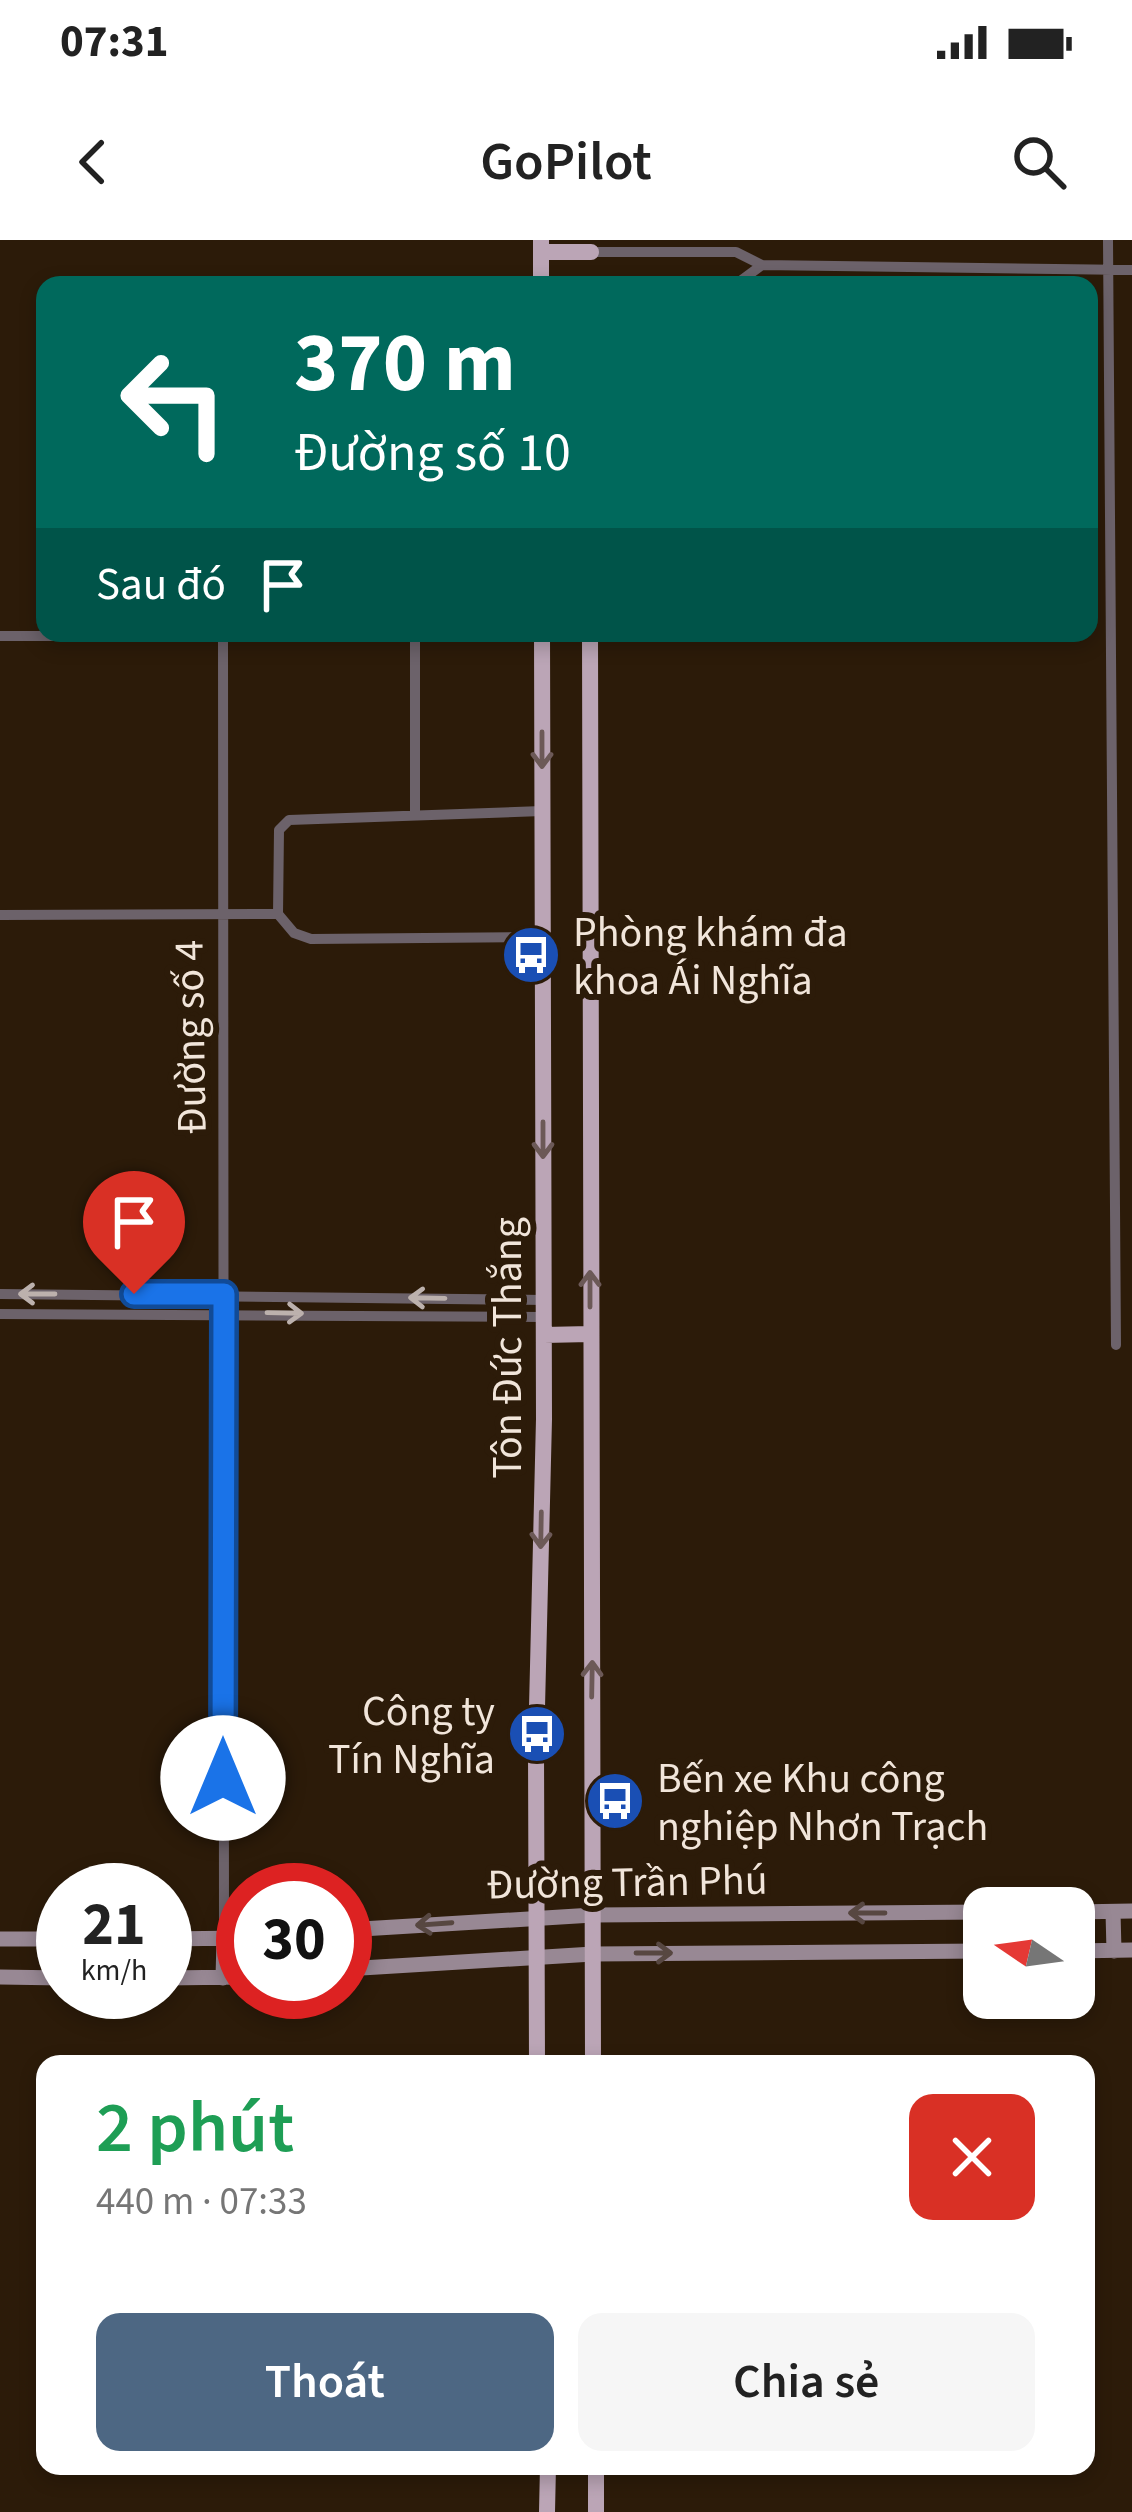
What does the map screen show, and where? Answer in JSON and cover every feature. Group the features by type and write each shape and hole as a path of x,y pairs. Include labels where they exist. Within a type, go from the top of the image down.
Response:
{"main road":[{"path":"541,246 591,246 590,276"},
{"name":"Tôn Đức Thắng","path":"537,2055 544,1317 542,642"},
{"name":"Tôn Đức Thắng","path":"590,642 593,2055"},
{"path":"544,1317 590,1334"},
{"name":"Đường Trần Phú","path":"372,1928 537,1917 963,1912"},
{"path":"1095,1912 1132,1912"},
{"path":"1114,1912 1114,1951"},
{"path":"0,1939 36,1939"},
{"name":"Đường Trần Phú","path":"372,1967 593,1954 963,1951"},
{"path":"1095,1951 1132,1951"},
{"path":"0,1977 36,1978"},
{"path":"548,2475 548,2512"},
{"path":"596,2475 596,2512"}],"street":[{"path":"1108,240 1116,1346"},
{"path":"591,246 736,252 762,265 1132,270"},
{"path":"747,276 762,265"},
{"path":"0,636 36,636"},
{"name":"Đường số 4","path":"223,642 224,1863"},
{"path":"415,642 415,813"},
{"path":"542,811 415,813 282,823 278,914 295,933 311,940 542,937"},
{"path":"0,915 278,914"},
{"path":"0,1294 224,1294 544,1317"},
{"path":"0,1314 544,1317"}],"place":[{"name":"Phòng khám đa khoa Ái Nghĩa","path":"531,955"},
{"name":"Công ty Tín Nghĩa","path":"537,1734"},
{"name":"Bến xe Khu công nghiệp Nhơn Trạch","path":"615,1801"}],"route":[{"path":"134,1294 224,1294 223,1778"}]}
